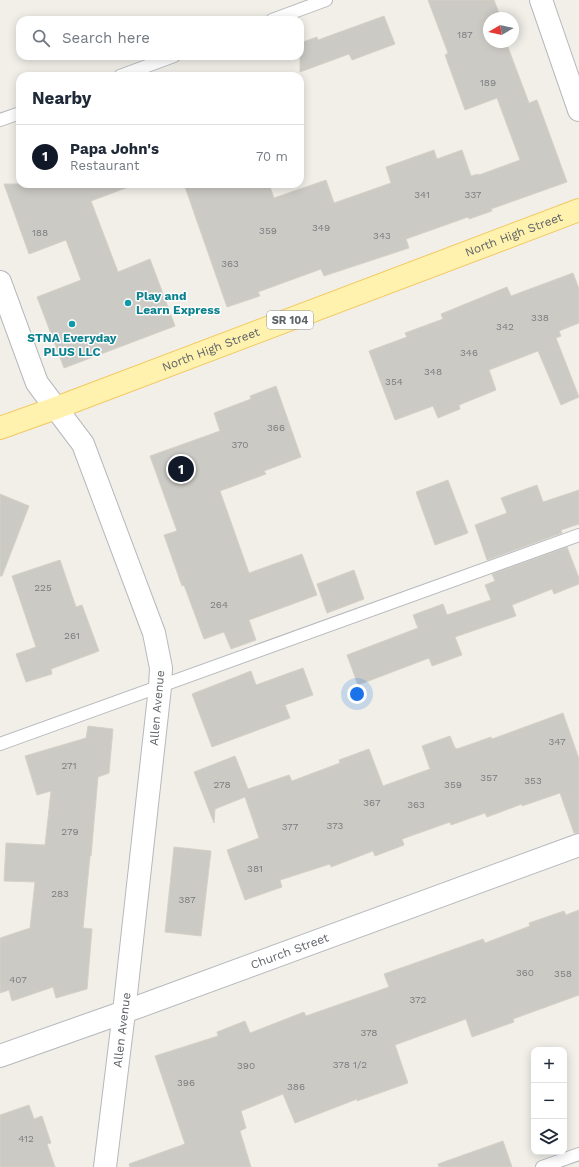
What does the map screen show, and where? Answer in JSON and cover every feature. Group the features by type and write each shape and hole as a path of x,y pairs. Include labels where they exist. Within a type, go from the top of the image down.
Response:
{"main road":[{"name":"North High Street","path":"0,428 579,210"}],"street":[{"path":"541,0 579,110"},
{"name":"Allen Avenue","path":"0,282 37,383 83,444 154,633 161,668 124,1012 105,1167"},
{"name":"Church Street","path":"0,1056 579,845"}],"lane":[{"path":"283,16 326,0"},
{"path":"131,72 163,60"},
{"path":"0,120 16,114"},
{"path":"0,744 579,535"},
{"path":"542,1167 579,1154"}],"building":[{"path":"428,0 494,0 499,12 483,12 483,48 508,48 529,103 537,100 567,182 491,209 492,211 469,219 468,217 406,239 409,248 324,276 321,269 258,292 260,296 227,307 185,188 270,188 274,198 326,180 334,203 391,183 386,167 434,150 437,159 462,150 471,176 479,175 520,160 497,98 465,110 445,55 448,53"},
{"path":"384,16 395,44 352,60 349,54 300,72 300,60 304,60 304,42 317,37 318,40"},
{"path":"4,184 16,184 16,188 126,188 91,201 118,272 150,259 175,326 64,368 37,297 81,280 66,240 29,254"},
{"path":"573,273 579,289 579,323 559,331 561,336 556,338 579,397 561,405 538,351 489,370 496,390 459,405 460,409 438,418 433,406 395,420 369,351 407,337 405,333 443,319 441,314 507,287 511,296"},
{"path":"276,386 301,457 264,471 266,474 220,491 249,573 302,554 317,595 249,620 256,640 231,649 224,632 204,639 184,585 182,586 164,535 177,531 150,456 220,431 214,413 251,399 250,396"},
{"path":"448,480 468,533 435,545 416,492"},
{"path":"537,485 543,502 579,490 579,524 561,530 562,533 487,560 475,525 507,513 501,498"},
{"path":"0,494 29,506 2,576 0,576"},
{"path":"567,547 579,578 579,584 554,594 552,589 512,605 516,616 455,637 462,655 432,666 429,658 358,685 347,655 418,628 413,615 443,604 447,615 491,600 485,585 495,581 492,574"},
{"path":"60,560 76,607 82,605 99,651 51,669 52,674 26,682 16,654 36,647 12,576"},
{"path":"354,570 364,599 327,613 317,584"},
{"path":"303,668 313,695 285,705 290,718 212,747 192,694 251,671 256,685"},
{"path":"563,713 579,759 579,833 574,833 560,793 522,806 522,804 487,817 485,813 451,825 450,822 402,839 404,845 375,856 373,851 331,867 330,864 280,880 282,887 245,900 227,850 259,838 245,797 215,809 214,823 194,772 235,756 248,789 289,775 292,781 340,763 339,760 369,749 383,786 430,769 422,746 450,736 455,748 457,749 491,737 492,739"},
{"path":"88,726 113,729 109,773 98,777 90,856 83,928 92,929 87,989 56,998 53,987 12,1001 9,990 0,993 0,938 30,928 35,882 4,881 6,843 45,845 51,791 37,795 25,756 86,738"},
{"path":"174,847 211,851 201,936 165,932"},
{"path":"579,910 579,995 513,1019 514,1022 472,1037 466,1019 395,1045 408,1083 357,1101 357,1099 295,1123 283,1094 241,1111 246,1128 240,1131 251,1167 130,1167 129,1164 185,1144 155,1056 218,1036 217,1032 245,1021 250,1033 304,1012 306,1016 389,987 384,974 483,939 485,943 530,926 529,923 564,911 566,915"},
{"path":"29,1105 34,1119 42,1116 51,1143 47,1144 55,1167 0,1167 0,1115"},
{"path":"503,1141 512,1167 439,1167 438,1164"}],"place":[{"name":"Play and Learn Express","path":"128,303"},
{"name":"STNA Everyday PLUS LLC","path":"72,324"},
{"name":"Papa John's","path":"181,469"}]}
